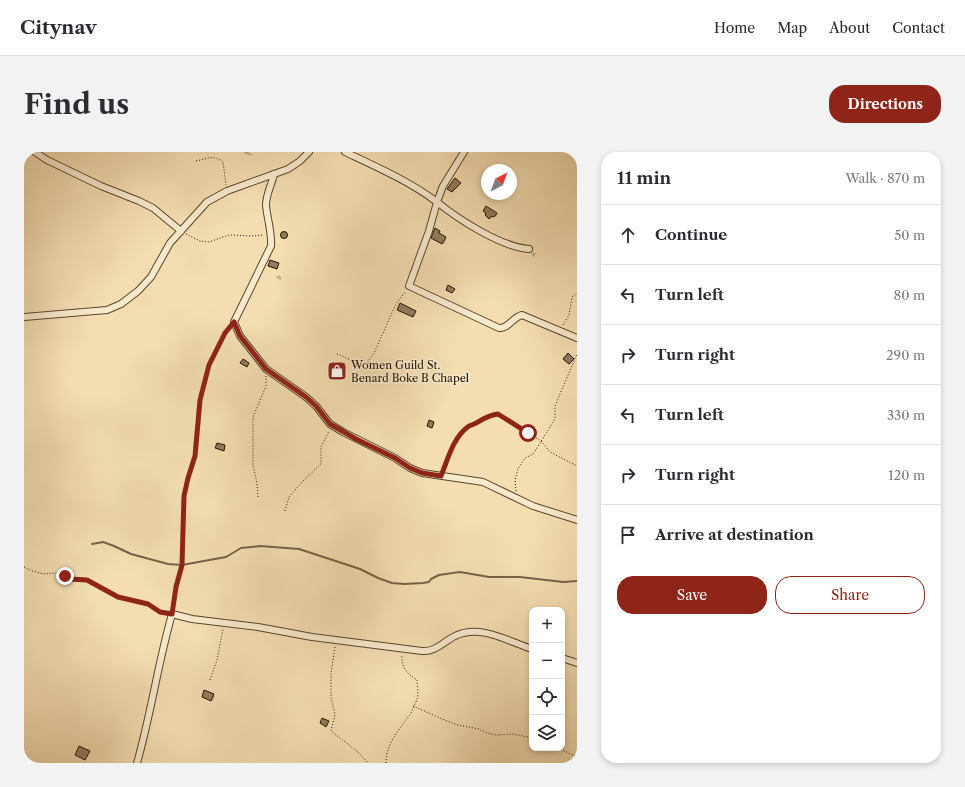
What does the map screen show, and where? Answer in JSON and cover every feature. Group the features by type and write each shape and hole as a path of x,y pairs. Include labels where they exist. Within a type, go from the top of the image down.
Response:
{"street":[{"path":"35,152 47,160 101,186 153,208 181,231"},
{"path":"24,317 107,310 121,304 138,291 151,277 166,247 207,202 227,191 288,169 309,152"},
{"path":"345,152 405,181 476,229 514,246 529,249"},
{"path":"464,152 443,186 429,231 409,286 502,329 520,315 577,338"},
{"path":"274,174 266,203 271,234 271,246 234,322 240,336 266,369 306,397 316,406 330,424 356,439 395,458 410,468 422,473 483,482 515,496 533,506 577,520"},
{"path":"137,763 165,637 172,614 337,640 428,651 441,646 446,641 456,636 468,632 482,632 529,648"},
{"path":"565,659 577,663"}],"path":[{"path":"196,161 218,158 223,162 227,191"},
{"path":"181,231 200,241 209,242 229,235 252,236 271,234"},
{"path":"337,354 358,363 367,363 374,353 400,298 409,286"},
{"path":"560,331 569,315 572,297 577,294"},
{"path":"24,567 44,574 57,573 70,579 87,580 118,597 148,604 160,612 172,614 176,587 182,565 184,496 195,456 200,400 209,365 225,333 234,322"},
{"path":"515,496 515,480 518,469 525,458 533,454 555,419 555,406 577,354"},
{"path":"258,496 258,483 253,465 252,431 253,417 266,386 266,369"},
{"path":"441,476 455,442 461,433 469,426 477,423 487,416 498,414 541,442 550,452 577,466"},
{"path":"285,511 289,497 321,464 322,447 328,434 330,424"},
{"path":"210,680 225,623"},
{"path":"337,640 331,673 331,696 335,715 331,730 358,752 368,763"},
{"path":"386,763 387,750 396,733 411,715 413,706 418,698 417,680 409,675 401,664 402,648"},
{"path":"413,706 458,725 479,729 487,733 496,735 514,734 529,737"},
{"path":"564,751 577,757"}],"building":[{"path":"455,178 461,183 452,192 447,189"},
{"path":"486,206 497,213 494,217 492,216 489,219 485,215 486,213 483,211"},
{"path":"435,228 440,231 439,233 446,237 442,244 431,238"},
{"path":"284,232 287,235 284,238 281,235"},
{"path":"270,260 279,263 277,269 268,266"},
{"path":"448,285 455,289 452,293 446,290"},
{"path":"400,303 416,311 413,317 397,310"},
{"path":"568,353 574,359 569,364 563,359"},
{"path":"243,359 249,363 247,367 240,363"},
{"path":"429,420 434,422 432,428 427,426"},
{"path":"217,443 225,445 224,451 215,448"},
{"path":"204,690 214,694 211,701 202,697"},
{"path":"322,718 329,721 326,727 320,723"},
{"path":"79,746 90,751 85,760 75,755"}],"waterway":[{"path":"92,544 103,542 131,554 168,564 182,565 226,557 241,548 260,546 299,549 360,569 392,583 404,584 429,582 431,579 439,575 460,572 489,577 520,577 563,582 577,581"}],"place":[{"name":"Women Guild St. Benard Boke B Chapel","path":"337,371"}],"route":[{"path":"65,576 70,579 87,580 118,597 136,602 142,602 160,612 172,614 176,587 182,565 184,496 195,456 200,400 209,365 225,333 234,322 240,336 266,369 306,397 324,415 330,424 356,439 395,458 410,468 422,473 441,476 455,442 461,433 469,426 477,423 487,416 498,414 528,433"}]}
